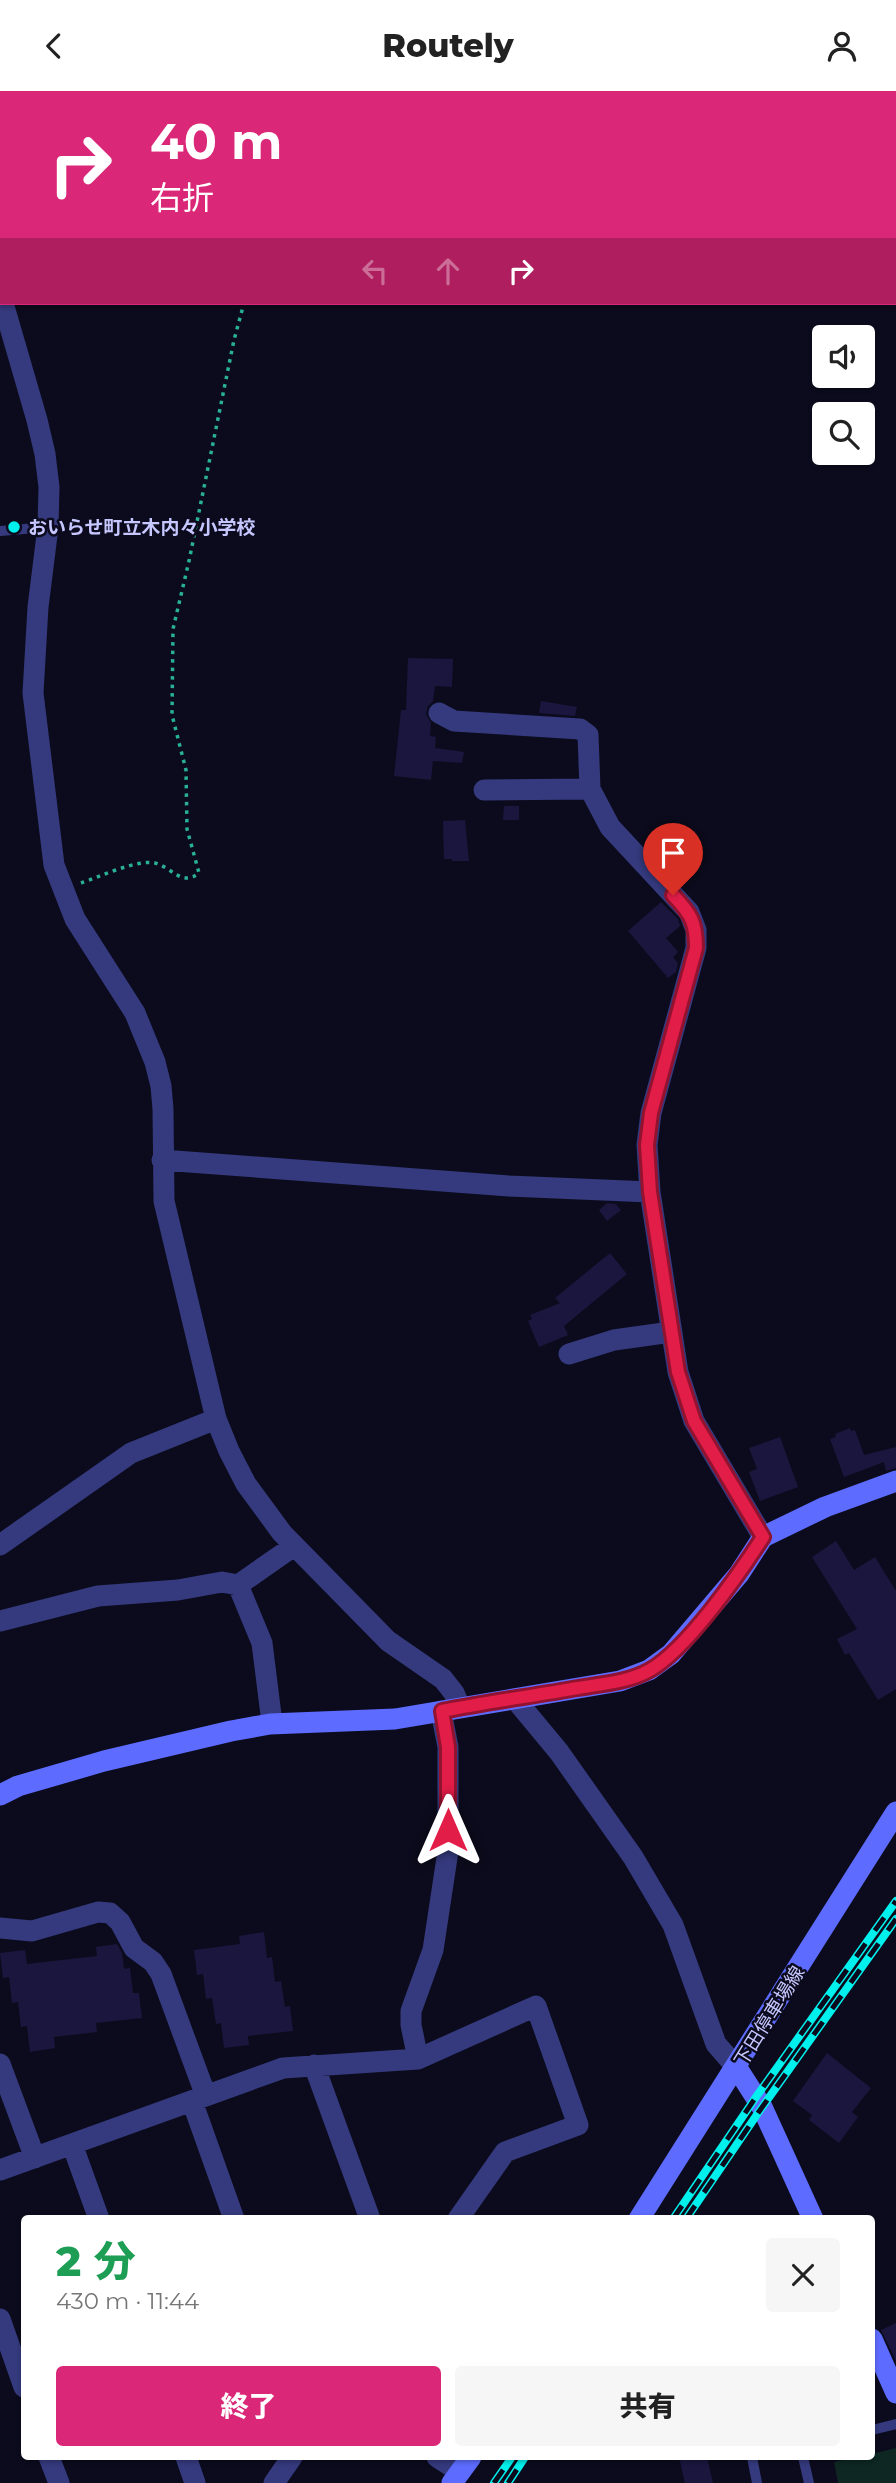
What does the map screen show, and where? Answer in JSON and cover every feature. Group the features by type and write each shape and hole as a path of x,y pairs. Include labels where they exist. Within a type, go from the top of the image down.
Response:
{"street":[{"path":"3,305 45,454 49,487 48,527 38,607 33,693 54,865 75,919 135,1013 146,1037 161,1086 164,1201 216,1419 246,1484 265,1513 388,1641 443,1679 454,1693 448,1747 448,1851 433,1950 411,2011 418,2059"},
{"path":"439,713 454,721 580,729 588,735 590,789 610,827 689,912 696,929 696,948 651,1113 647,1145 650,1192 678,1372 694,1421 763,1537"},
{"path":"484,790 590,789"},
{"path":"162,1160 509,1187 650,1192"},
{"path":"569,1354 614,1340 671,1332"},
{"path":"0,1545 131,1453 216,1419"},
{"path":"0,1795 18,1786 104,1762 272,1723 395,1719 620,1681 649,1670 671,1654 739,1574 763,1537 825,1507 896,1481"},
{"path":"0,1621 98,1596 178,1590 222,1582 238,1585 294,1546"},
{"path":"238,1585 261,1643 272,1723"},
{"path":"515,1699 559,1752 633,1857 673,1925 716,2044 737,2068 762,2107 811,2215"},
{"name":"下田停車場線","path":"642,2215 737,2068 896,1812"},
{"path":"0,1928 32,1931 98,1912 110,1913 120,1922 134,1948 153,1962 161,1974 233,2215"},
{"path":"0,2170 283,2068 418,2059 536,2007 578,2125 505,2152 461,2215"},
{"path":"0,2064 35,2158"},
{"path":"314,2065 369,2215"},
{"path":"72,2144 98,2215"},
{"path":"0,2319 21,2378"},
{"path":"875,2346 896,2393"},
{"path":"50,2460 59,2483"},
{"path":"187,2460 195,2483"},
{"path":"274,2483 290,2460"},
{"path":"442,2460 461,2471"}],"lane":[{"path":"0,531 48,527"},
{"path":"875,2429 896,2424"},
{"path":"753,2460 757,2483"},
{"path":"804,2460 809,2483"}],"path":[{"path":"62,889 139,863 152,862 183,879 192,879 199,873 187,829 186,770 172,715 173,629 243,305"}],"green space":[{"path":"896,2448 896,2483 838,2483 834,2462 875,2460 875,2453"}],"building":[{"path":"408,658 453,659 452,687 435,686 433,701 426,714 431,723 430,736 436,737 435,748 464,752 462,763 433,761 431,780 394,776 401,710 406,710"},
{"path":"541,701 577,707 575,716 539,713"},
{"path":"504,806 519,806 519,820 503,820"},
{"path":"465,820 469,861 444,859 443,821"},
{"path":"661,902 678,919 680,926 666,938 678,952 673,957 678,963 676,972 668,978 628,931"},
{"path":"607,1203 616,1204 621,1210 607,1221 599,1210"},
{"path":"610,1253 627,1274 564,1326 568,1335 539,1347 528,1321 532,1319 530,1315 560,1303 555,1298"},
{"path":"850,1428 851,1431 855,1430 864,1455 896,1447 896,1468 886,1471 884,1462 844,1477 830,1439"},
{"path":"780,1437 798,1487 760,1501 749,1472 757,1469 749,1448"},
{"path":"836,1541 854,1570 875,1557 896,1591 896,1689 878,1700 849,1653 845,1655 837,1639 857,1629 812,1557"},
{"path":"264,1932 267,1958 272,1957 275,1982 281,1981 285,2007 290,2006 293,2031 248,2036 249,2045 224,2048 221,2023 216,2024 212,1998 206,1999 203,1974 197,1975 194,1950 240,1944 239,1936"},
{"path":"117,1944 122,1953 124,1969 130,1968 133,1993 139,1993 142,2018 96,2023 97,2032 54,2037 55,2048 30,2052 27,2026 21,2027 18,2002 12,2003 9,1977 3,1978 0,1953 25,1950 27,1964 97,1956 96,1947"},
{"path":"827,2053 871,2088 852,2112 858,2117 839,2143 809,2120 812,2115 793,2101"},
{"path":"896,2323 896,2361 881,2330"},
{"path":"680,2460 708,2460 713,2483 685,2483"}],"railway":[{"path":"676,2215 896,1901"},
{"path":"689,2215 896,1919"},
{"path":"494,2483 510,2460"},
{"path":"508,2483 523,2460"}],"place":[{"name":"おいらせ町立木内々小学校","path":"14,527"}],"route":[{"path":"448,1830 448,1747 442,1711 620,1681 649,1670 671,1654 693,1629 739,1574 763,1537 694,1421 678,1372 662,1278 650,1192 647,1145 651,1113 696,948 696,929 689,912 673,895"}]}
